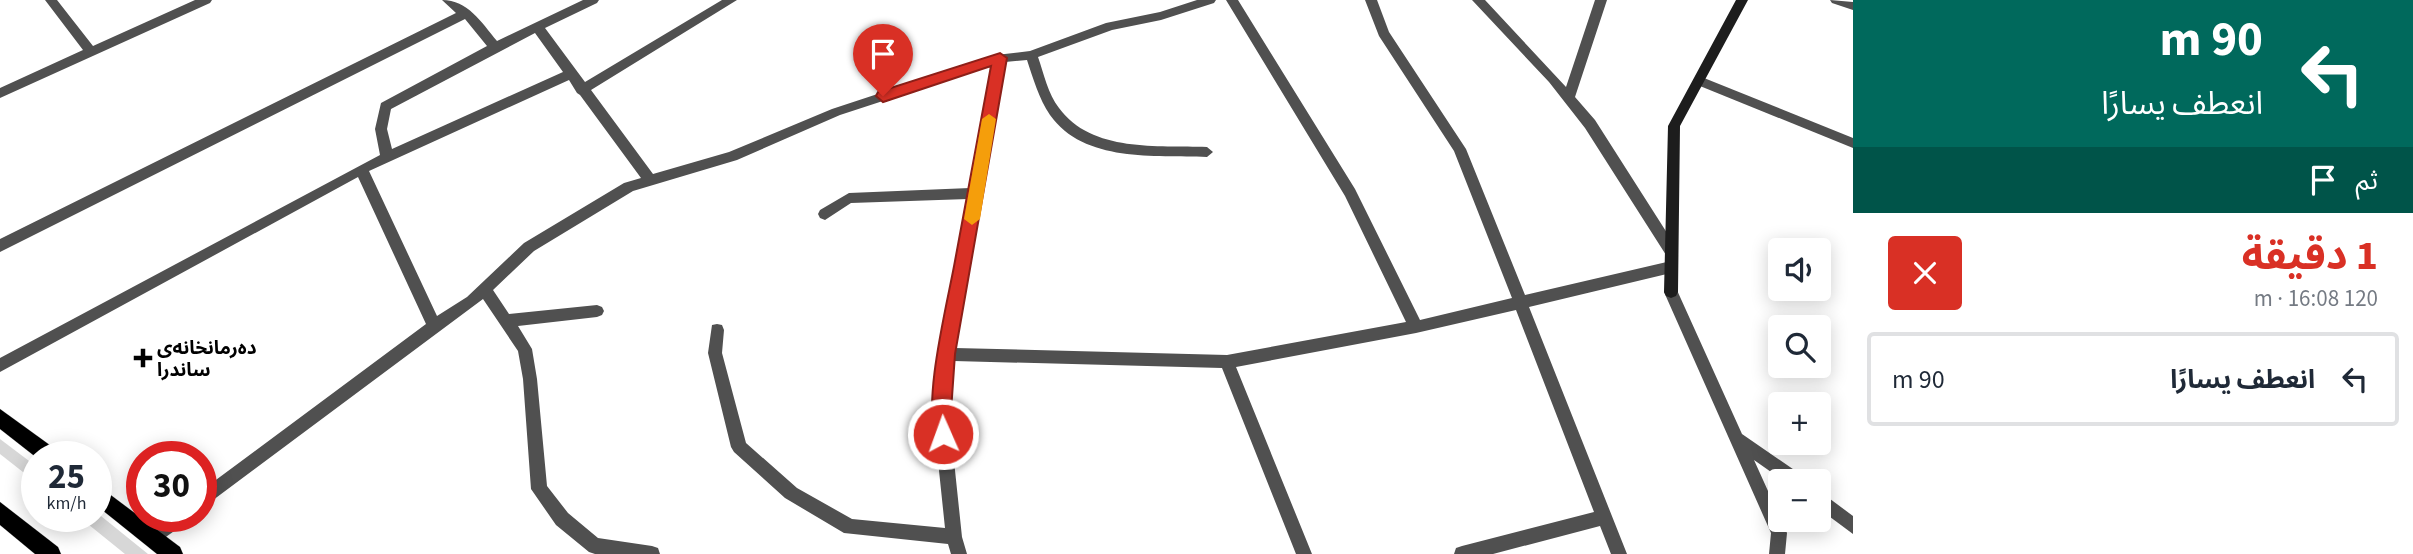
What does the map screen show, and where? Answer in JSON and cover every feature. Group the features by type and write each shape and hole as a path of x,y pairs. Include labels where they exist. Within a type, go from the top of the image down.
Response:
{"main road":[{"path":"0,418 30,441"},
{"path":"112,506 173,554"},
{"path":"0,512 51,554"}],"street":[{"path":"51,0 91,52"},
{"path":"0,93 206,0"},
{"path":"448,0 469,16 495,47"},
{"path":"387,156 381,129 385,106 495,47 593,0"},
{"path":"581,90 731,0"},
{"path":"217,489 484,289 529,247 629,187 732,156 836,112 1000,58 1031,55 1110,26 1161,16 1206,0"},
{"path":"1232,0 1350,193 1416,327"},
{"path":"1371,0 1383,33 1460,149 1619,554"},
{"path":"1478,0 1590,124 1671,251"},
{"path":"1569,98 1601,0"},
{"path":"1742,0 1674,127 1671,292 1779,533 1777,554"},
{"path":"1836,0 1853,6"},
{"path":"0,246 464,13"},
{"path":"538,28 650,181"},
{"path":"1031,55 1054,112 1074,133 1104,144 1207,152"},
{"path":"959,554 954,537 940,413 947,354 1000,58"},
{"path":"0,365 361,169 570,74"},
{"path":"1699,81 1853,143"},
{"path":"361,169 434,326"},
{"path":"825,214 849,198 977,193"},
{"path":"947,354 1227,362 1416,327 1671,267"},
{"path":"484,289 524,349 530,379 539,488 562,519 595,546 652,554"},
{"path":"507,321 597,311"},
{"path":"717,330 715,353 739,447 791,494 850,527 954,537"},
{"path":"1227,362 1304,554"},
{"path":"1735,438 1780,469"},
{"path":"1831,508 1853,526"},
{"path":"1462,554 1604,517"},
{"path":"153,538 161,532"}],"shaded area":[{"path":"0,439 21,455 21,470 0,454"},
{"path":"112,525 148,554 125,554 98,532 112,532"}],"slow traffic":[{"path":"972,219 989,119"}],"place":[{"name":"دەرمانخانەی ساندرا","path":"143,358"}],"route":[{"path":"883,96 1000,58 947,354 940,413 943,434"}]}
